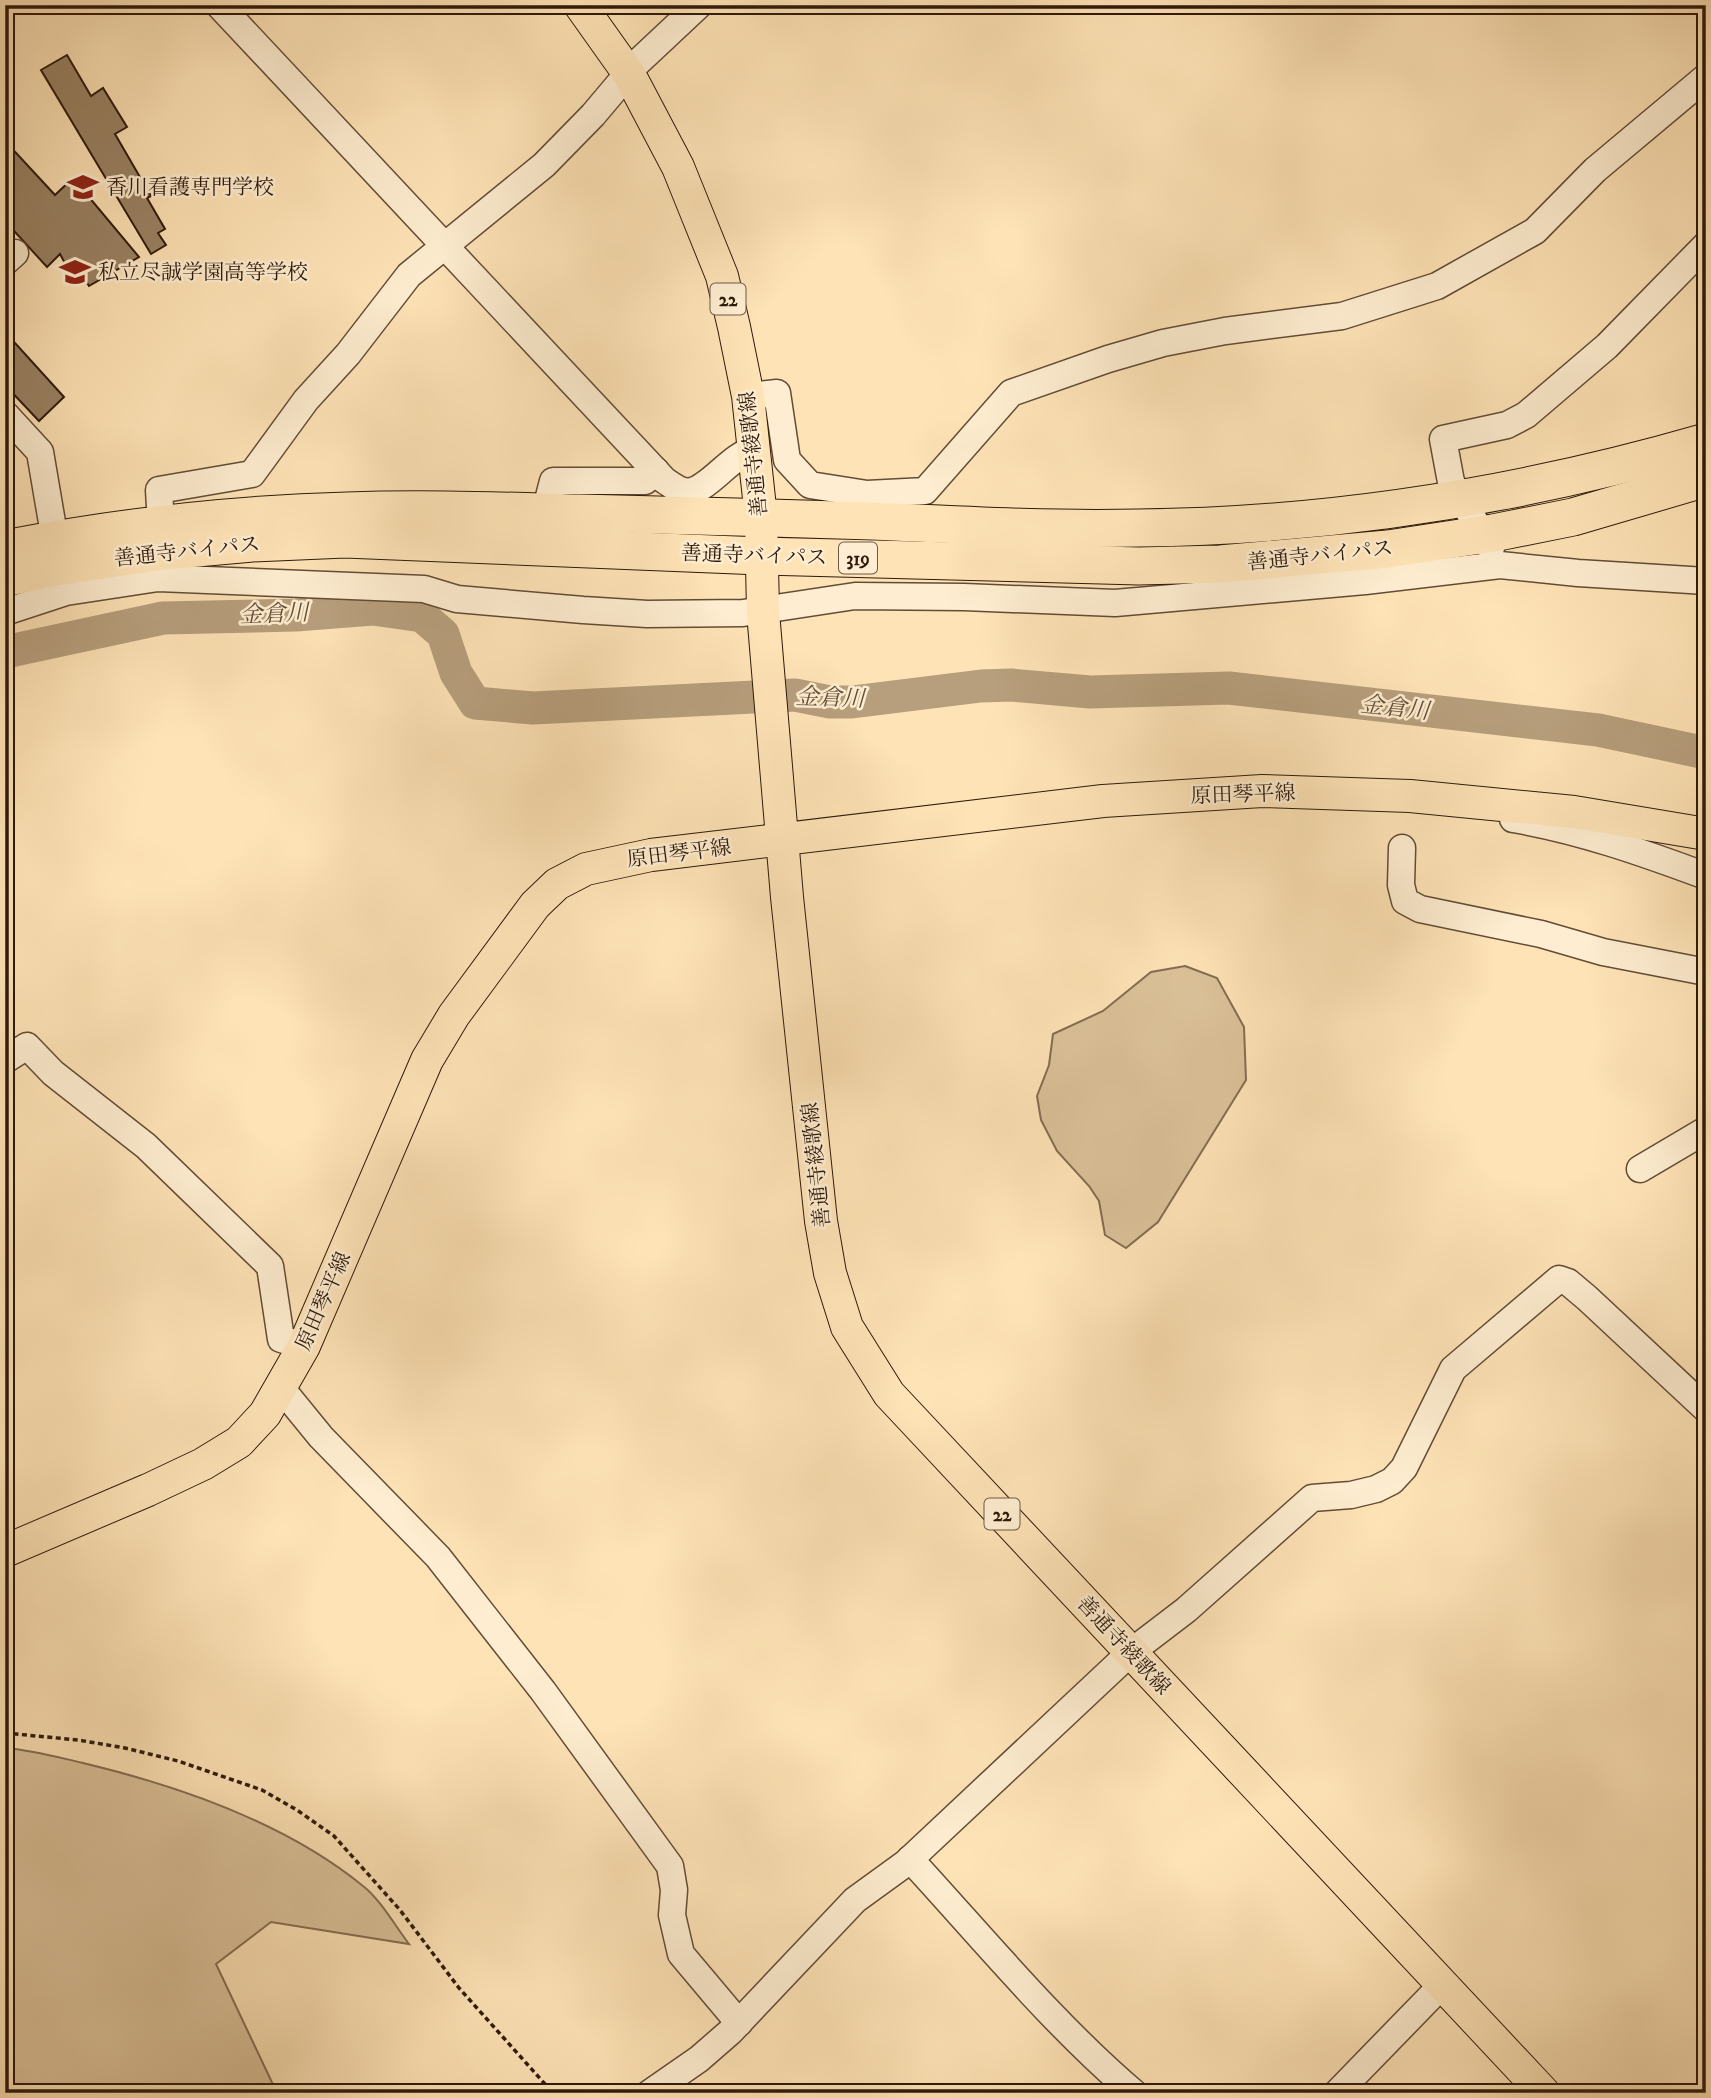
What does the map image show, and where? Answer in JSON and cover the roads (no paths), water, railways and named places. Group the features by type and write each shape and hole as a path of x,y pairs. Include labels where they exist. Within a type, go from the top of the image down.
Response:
{"highway":[{"name":"善通寺バイパス","path":"5,549 161,524 346,511 761,517 1065,528 1141,528 1313,519 1462,500 1572,478 1706,442"},
{"name":"善通寺バイパス","path":"5,578 50,568 163,551 252,543 345,539 761,556 1139,566 1220,564 1388,549 1491,549 1573,517 1706,478"}],"main road":[{"name":"善通寺綾歌線","path":"580,5 629,74 678,167 722,276 748,396 761,517 764,619 787,897 821,1221 830,1273 847,1327 889,1394 1544,2093"},
{"name":"原田琴平線","path":"5,1551 203,1464 239,1442 265,1414 304,1346 427,1059 454,1015 536,905 557,884 586,869 651,855 1103,801 1262,791 1410,796 1574,812 1706,834"}],"street":[{"path":"219,5 664,481 685,492 698,490 733,459 754,450"},
{"path":"161,524 159,490 252,474 306,400 348,354 409,275 544,165 636,64 699,5"},
{"path":"748,396 776,393 787,460 810,485 867,494 925,491 1011,394 1077,369 1163,343 1225,331 1342,316 1437,286 1535,231 1595,170 1706,77"},
{"path":"1491,549 1451,482 1443,439 1507,425 1526,415 1607,346 1706,245"},
{"path":"5,414 40,452 55,540"},
{"path":"545,512 553,481 645,481 656,471"},
{"path":"5,612 66,592 158,578 424,589 457,600 647,614 764,619 855,596 1115,603 1365,581 1491,549 1578,573 1706,581"},
{"path":"1467,802 1486,815 1543,824 1661,859 1706,876"},
{"path":"1402,848 1405,901 1420,909 1541,934 1603,952 1706,972"},
{"path":"5,1060 27,1046 53,1073 156,1156 270,1266 281,1339 304,1346"},
{"path":"1640,1169 1706,1130"},
{"path":"650,2093 699,2059 739,2023 855,1900 910,1859 1131,1652 1186,1610 1312,1498 1351,1495 1376,1489 1392,1481 1404,1468 1453,1369 1559,1279 1587,1298 1706,1409"},
{"path":"281,1388 321,1437 438,1557 543,1691 670,1866 674,1890 672,1915 681,1954 739,2023"},
{"path":"910,1859 1035,1995 1133,2093"},
{"path":"1337,2093 1442,1985"}],"waterway":[{"name":"金倉川","path":"5,652 163,618 296,615 373,609 422,616 443,634 456,673 475,703 533,708 795,695 830,702 852,702 981,686 1011,685 1090,692 1229,688 1598,730 1706,753"}],"place":[{"name":"香川看護専門学校","path":"83,187"},
{"name":"私立尽誠学園高等学校","path":"75,272"}]}
